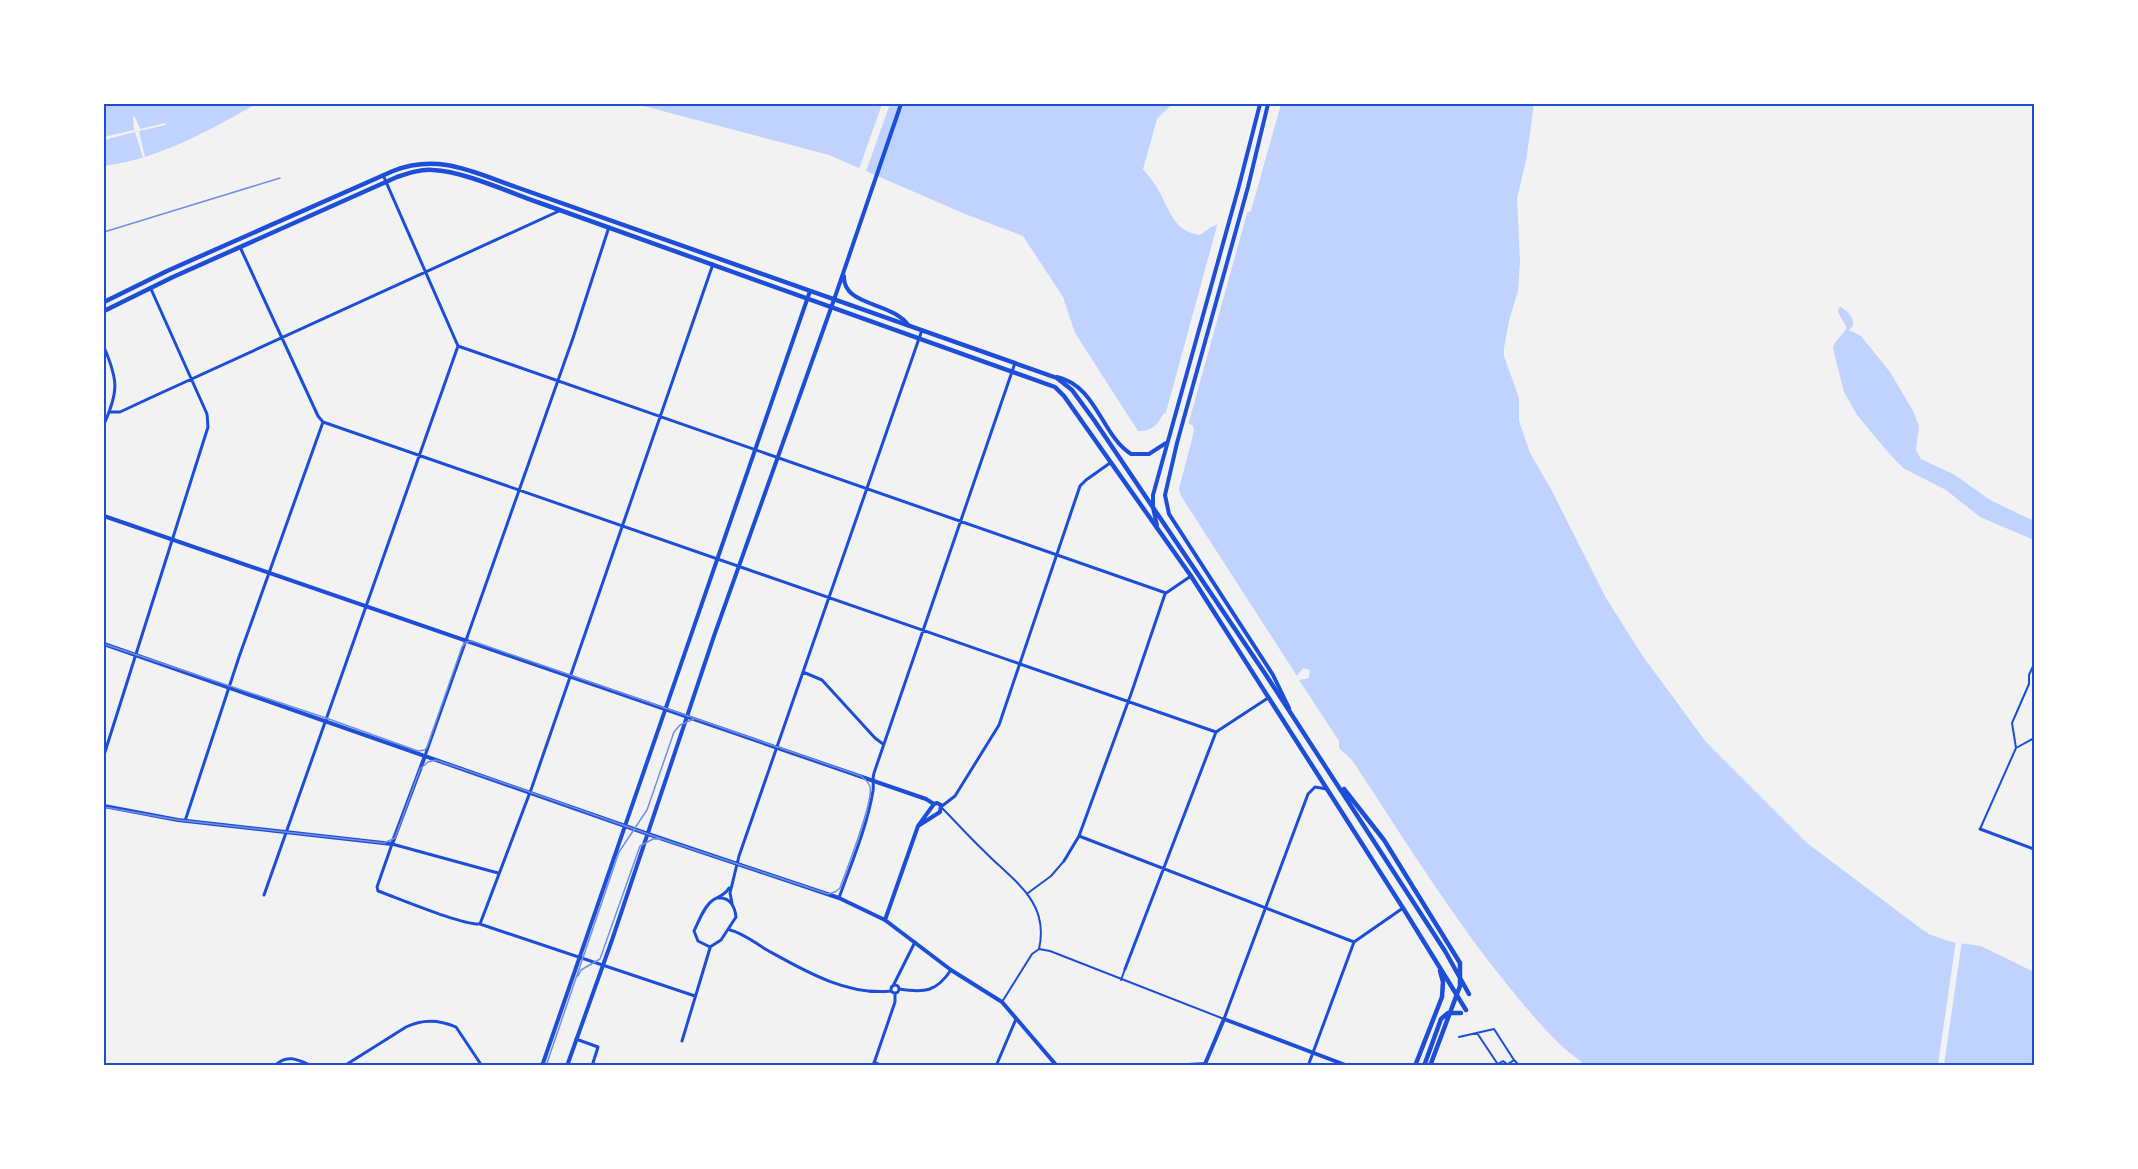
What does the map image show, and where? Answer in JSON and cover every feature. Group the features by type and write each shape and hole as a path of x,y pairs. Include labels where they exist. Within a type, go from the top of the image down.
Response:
{"main road":[{"path":"567,1065 648,834 686,717 832,307 901,104"},
{"path":"1157,525 1153,508 1154,495 1260,104"},
{"path":"1268,104 1248,187 1177,443 1165,495 1169,514 1273,675 1299,727"},
{"path":"104,302 167,271 384,175 417,164 444,164 1072,382 1083,391 1127,452 1136,455 1149,454 1167,442"},
{"path":"104,311 150,287 386,182 415,171 442,171 460,175 561,210 1047,383 1059,390 1157,525 1439,965 1463,1011 1448,1013 1441,1019 1424,1065"},
{"path":"845,269 845,284 852,295 896,312 909,326"},
{"path":"542,1065 810,291"},
{"path":"1050,375 1072,390 1094,420 1331,774 1445,951 1469,994"},
{"path":"104,516 466,639 929,801 934,812 939,813"},
{"path":"104,644 624,827 839,898 885,920 951,970 1002,1002 1057,1065"},
{"path":"104,806 185,820 392,844 425,756"},
{"path":"1331,774 1384,840 1458,959 1461,979 1459,990 1430,1065"},
{"path":"885,920 918,826 933,806 938,803 942,807 939,813 918,826"},
{"path":"1415,1065 1442,997 1443,982 1439,965"},
{"path":"1171,1065 1205,1065 1224,1018 1348,1065"}],"street":[{"path":"264,895 458,346 384,175"},
{"path":"110,412 120,412 192,380 561,210"},
{"path":"425,756 609,227"},
{"path":"240,247 318,416 323,422 1216,732"},
{"path":"480,924 529,793 713,264"},
{"path":"104,755 208,427 208,416 150,287"},
{"path":"682,1041 710,947 730,930 736,917 730,893 738,864 776,748 922,330"},
{"path":"458,346 1166,593"},
{"path":"104,347 116,379 110,412 104,424"},
{"path":"839,898 869,808 874,788 872,781 883,744 1016,363"},
{"path":"185,820 323,422"},
{"path":"1039,949 1042,925 1037,907 1028,894 942,807 955,796 997,730 1080,486 1112,462"},
{"path":"1028,894 1051,876 1064,861 1079,836 1166,593 1191,576"},
{"path":"2034,664 2029,675 2029,684 2012,723 2016,748 1980,829 2034,849"},
{"path":"803,672 820,679 883,744"},
{"path":"1121,980 1216,732 1269,697"},
{"path":"2016,748 2034,738"},
{"path":"1002,1002 1032,954 1039,949 1050,951 1224,1018 1264,906 1308,794 1315,787 1327,789"},
{"path":"1079,836 1354,942"},
{"path":"498,873 392,844 377,887 378,891 472,925 480,924 695,996"},
{"path":"710,947 698,941 694,931 710,903 727,892 732,884"},
{"path":"719,898 727,899 732,903"},
{"path":"1308,1065 1354,942 1404,908"},
{"path":"730,930 822,978 867,990 893,992"},
{"path":"883,1065 873,1064 895,1002 893,992 898,972 915,942"},
{"path":"896,986 916,992 928,990 940,984 951,970"},
{"path":"893,992 896,986"},
{"path":"996,1065 1016,1019"},
{"path":"344,1065 414,1023 428,1021 456,1027 482,1065"},
{"path":"1459,1037 1494,1029 1514,1060 1520,1065"},
{"path":"1478,1033 1496,1064 1503,1061 1509,1064 1514,1060"},
{"path":"576,1039 598,1047 592,1065"},
{"path":"275,1065 284,1058 312,1065"}],"water":[{"path":"104,104 256,104 201,134 164,150 145,157 104,166"},
{"path":"636,104 1172,104 1157,119 1143,169 1174,220 1184,230 1200,235 1211,227 1251,211 1281,104 1534,104 1526,161 1517,198 1520,262 1518,291 1504,348 1504,356 1519,398 1519,421 1530,453 1552,491 1606,598 1642,655 1706,742 1807,843 1920,928 1951,942 1981,946 2034,972 2034,1065 1587,1066 1565,1049 1536,1019 1468,933 1352,760 1339,748 1339,741 1299,680 1309,678 1310,670 1303,668 1297,676 1181,496 1179,489 1194,431 1193,426 1170,412 1163,414 1150,429 1138,431 1075,333 1063,297 1023,236 965,214 829,155"},
{"path":"1839,307 1851,317 1853,326 1849,330 1861,336 1890,372 1913,411 1919,426 1916,450 1921,459 1955,475 1990,500 2034,521 2034,540 1980,517 1946,490 1903,468 1886,450 1857,415 1844,392 1833,349 1834,344 1847,328 1838,312"}],"pier":[{"path":"882,104 890,104 865,174 858,172"},
{"path":"133,117 140,129 165,123 166,125 139,131 145,157 143,158 135,132 104,140 104,137 134,130"},
{"path":"1248,210 1188,425 1171,415 1165,416 1218,222"},
{"path":"1956,940 1962,941 1944,1065 1938,1065"}],"tram line":[{"path":"104,644 418,751 425,750 427,747 462,647 466,642 472,641 861,776 870,787 864,821 840,888 828,894 436,760 428,762 420,769 395,838 384,843 178,820 104,807"},
{"path":"546,1066 619,852 647,810 674,732 680,725 694,719"},
{"path":"578,976 581,970 600,959 640,846 653,839 662,839"}],"railway":[{"path":"104,232 280,178"}]}
